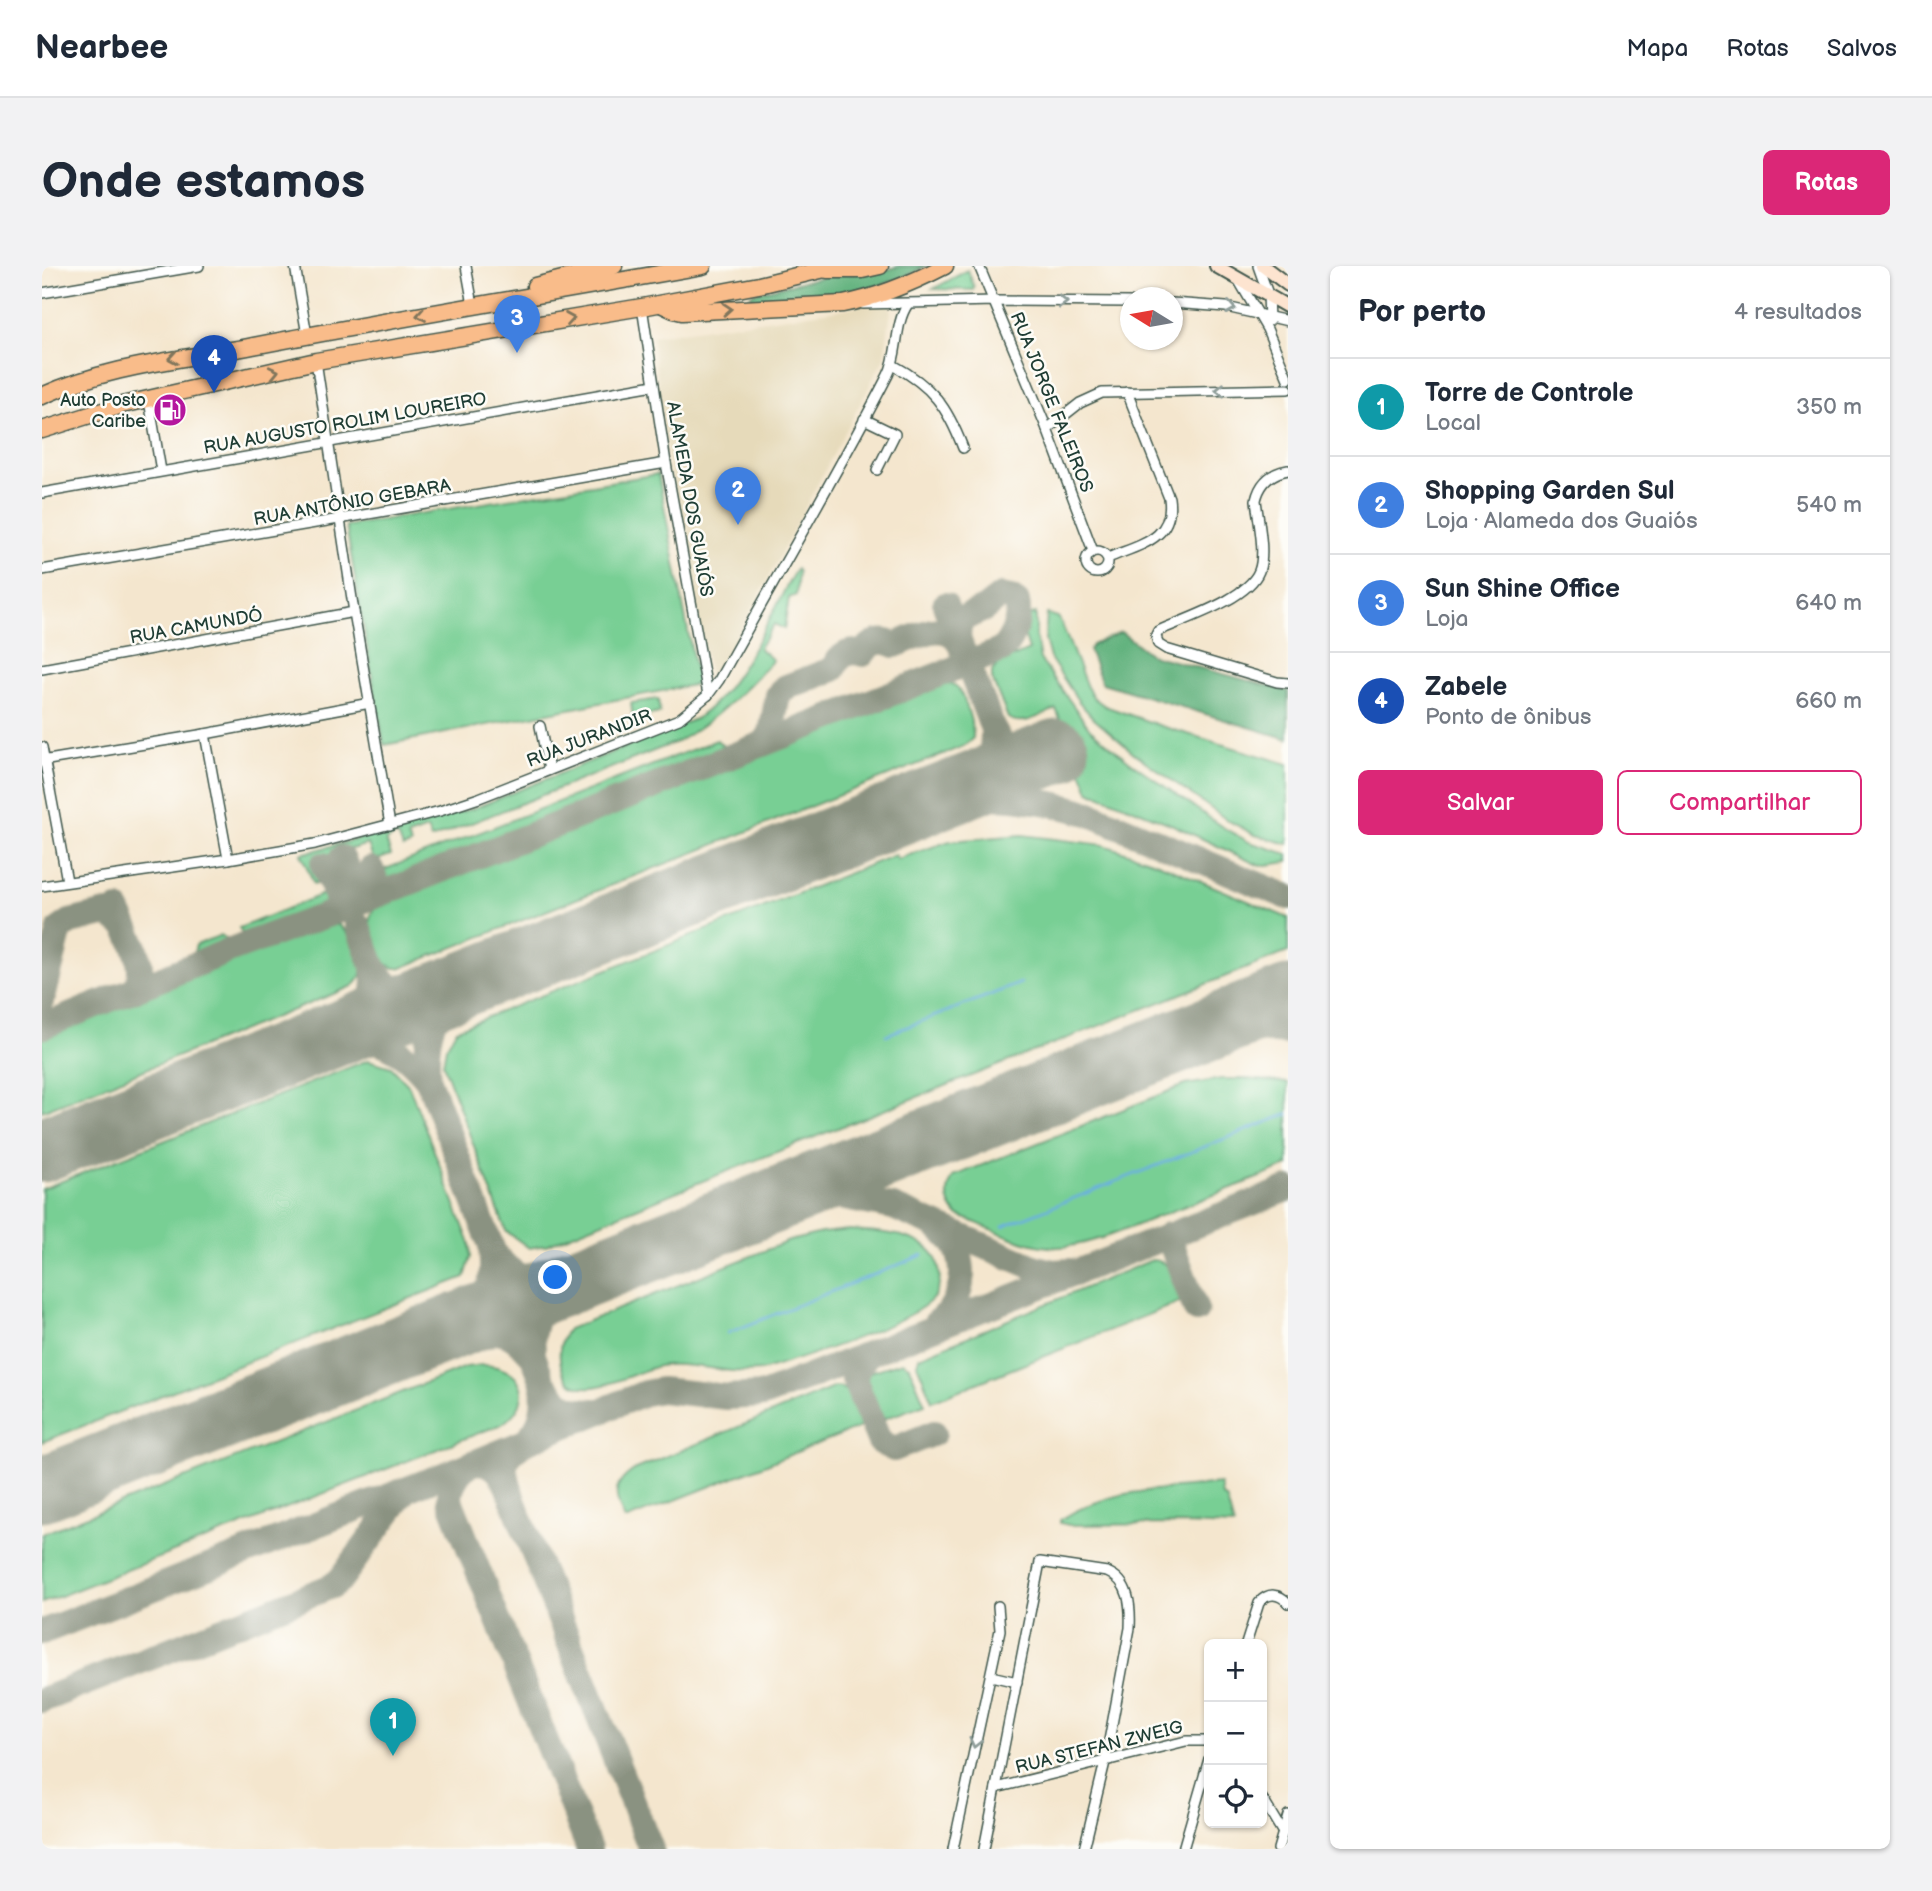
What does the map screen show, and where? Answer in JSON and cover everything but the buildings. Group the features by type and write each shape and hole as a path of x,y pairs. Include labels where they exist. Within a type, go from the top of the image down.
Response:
{"highway":[{"path":"481,304 513,292 614,266"},
{"path":"42,397 95,376 162,360 703,266"},
{"path":"42,430 122,405 316,361 642,307 832,268 847,271 880,266"},
{"path":"661,303 682,312 843,304 910,284 945,266"}],"main road":[{"path":"1216,266 1288,306"},
{"path":"1261,266 1288,285"}],"street":[{"path":"42,293 199,266"},
{"path":"295,266 307,335"},
{"path":"466,266 481,304"},
{"name":"RUA JORGE FALEIROS","path":"979,266 1093,551"},
{"path":"1261,266 1268,294 1270,316 1267,330"},
{"path":"1239,280 1267,330 1288,379"},
{"path":"843,304 1120,302"},
{"name":"RUA JURANDIR","path":"42,886 315,844 390,825 479,799 679,719 708,695 719,680 864,419 893,365 902,315 908,304"},
{"path":"1183,304 1226,307 1288,321"},
{"name":"ALAMEDA DOS GUAIÓS","path":"642,307 666,463 708,695"},
{"path":"316,361 390,825"},
{"path":"893,365 916,377 940,399 955,425 963,448"},
{"name":"RUA AUGUSTO ROLIM LOUREIRO","path":"42,493 654,385"},
{"path":"1046,429 1080,403 1102,393 1288,389"},
{"path":"1108,558 1103,552 1093,551 1089,554 1087,568 1094,573 1105,569 1108,558 1160,533 1170,515 1169,498 1127,392"},
{"path":"149,400 161,471"},
{"path":"864,419 895,434 877,470"},
{"name":"RUA ANTÔNIO GEBARA","path":"42,570 666,463"},
{"path":"1288,470 1278,471 1265,480 1258,491 1256,500 1262,558 1254,580 1227,600 1158,631 1156,638 1158,644 1166,649 1288,683"},
{"name":"RUA CAMUNDÓ","path":"42,669 355,612"},
{"path":"43,761 369,703"},
{"path":"540,726 549,770"},
{"path":"205,734 228,859"},
{"path":"42,747 67,881"},
{"path":"984,1849 1040,1562 1107,1572 1122,1581 1130,1609 1130,1628 1105,1762 1084,1849"},
{"path":"1248,1639 1259,1603 1268,1595 1284,1600"},
{"path":"953,1849 1000,1630 998,1606"},
{"path":"990,1676 1017,1682"},
{"name":"RUA STEFAN ZWEIG","path":"996,1788 1186,1741 1204,1741"},
{"path":"1183,1849 1207,1765"},
{"path":"1267,1806 1283,1832"},
{"path":"1278,1849 1288,1815"}],"shaded area":[{"path":"893,298 884,358 712,685 670,472 652,336 839,310"}],"green space":[{"path":"899,266 927,266 885,284 844,294 779,300 756,300 750,296 753,293 826,276 883,271"},
{"path":"968,270 973,290 933,289"},
{"path":"658,474 698,684 384,745 346,526"},
{"path":"796,569 796,595 789,598 784,629 774,624 759,648 773,660 729,704 679,741 431,839 427,829 408,836 411,845 403,848 398,835 386,840 391,855 374,861 368,844 313,860 320,881 314,884 301,854 472,809 695,719 725,691 739,672"},
{"path":"1036,613 1040,659 1090,729 1129,761 1221,826 1249,842 1288,854 1288,862 1260,866 1173,825 1089,791 1076,758 1086,752 1076,729 1066,734 1056,709 1026,721 1008,718 992,679 992,671 999,663 1029,650 1024,634 1028,617"},
{"path":"1047,614 1058,617 1087,687 1094,698 1105,706 1161,726 1288,764 1288,844 1255,835 1227,820 1135,754 1093,718 1050,658 1045,640"},
{"path":"1121,632 1151,655 1288,691 1288,739 1102,683 1089,650 1092,645"},
{"path":"942,683 956,686 966,705 973,738 964,746 401,968 384,962 372,943 370,921 379,904"},
{"path":"658,699 660,713 633,718 631,703"},
{"path":"717,740 722,745 720,751 713,755 387,882 378,876 378,872"},
{"path":"1022,835 1104,845 1158,863 1288,918 1288,952 546,1245 529,1248 506,1231 443,1064 446,1047 457,1029 895,855 897,859 950,841"},
{"path":"326,893 331,897 330,905 249,937 243,935 239,928"},
{"path":"328,924 339,925 351,935 357,948 362,968 361,975 353,986 42,1111 42,1036"},
{"path":"221,935 227,939 224,946 199,956 194,952 196,945"},
{"path":"368,1060 391,1067 409,1086 470,1244 471,1257 465,1277 42,1442 42,1189"},
{"path":"1221,1079 1288,1083 1288,1166 1109,1236 1062,1247 1037,1245 1014,1238 957,1215 951,1205 948,1191 954,1176 1185,1085"},
{"path":"849,1230 899,1235 922,1244 931,1251 940,1274 934,1297 923,1307 880,1329 761,1371 664,1365 591,1387 578,1386 567,1379 560,1355 561,1342 568,1329 789,1241"},
{"path":"1152,1260 1170,1268 1185,1300 932,1401 917,1364 919,1357"},
{"path":"902,1362 909,1366 925,1404 881,1420 863,1379 866,1373"},
{"path":"482,1365 507,1371 520,1386 520,1404 502,1424 42,1603 42,1534 466,1367"},
{"path":"835,1387 842,1388 851,1395 863,1426 625,1520 617,1492 621,1481 634,1470"},
{"path":"1220,1484 1234,1526 1060,1523 1060,1520 1080,1509 1119,1496"}],"waterway":[{"path":"886,1035 1021,983"},
{"path":"1003,1226 1288,1114"},
{"path":"728,1333 923,1255"}],"taxiway":[{"path":"42,1027 236,948 332,913 1002,650 1015,627 1017,602 1001,596 984,609 966,617 959,624 958,640"},
{"path":"945,605 993,729"},
{"path":"765,742 771,733 778,695 784,688 834,669 845,654 863,654 877,642 895,645 936,631 952,634 958,640"},
{"path":"962,788 977,776 987,763 992,749 993,729 1007,753 1020,766"},
{"path":"869,825 914,809 960,798 1016,798 1052,804 1088,813 1288,897"},
{"path":"342,858 358,892 355,904"},
{"path":"323,865 339,901 332,913"},
{"path":"371,869 381,893"},
{"path":"118,910 139,961 140,972 133,991"},
{"path":"42,1001 60,929 70,922 107,913 124,925"},
{"path":"357,924 374,968"},
{"path":"349,1030 362,1016 373,995 374,968 392,987 414,995 431,997"},
{"path":"322,1040 355,1038 381,1043 405,1056 428,1080 428,1046 437,1013 452,996 486,976"},
{"path":"1185,1038 1247,1029 1288,1032"},
{"path":"428,1080 543,1382"},
{"path":"42,1632 645,1393 661,1390 727,1397 763,1395 1288,1189"},
{"path":"787,1195 839,1197 893,1207 1036,1268 1053,1272 1070,1271"},
{"path":"936,1323 954,1303 962,1276 957,1250 950,1238 939,1229"},
{"path":"1168,1235 1196,1310"},
{"path":"469,1321 489,1288 492,1271 491,1249 506,1267 522,1277 563,1284"},
{"path":"533,1349 533,1330 539,1313 563,1284"},
{"path":"451,1328 495,1329 514,1338 531,1354"},
{"path":"867,1355 854,1379 880,1442 894,1449 934,1433"},
{"path":"589,1849 450,1500 458,1475 464,1468 479,1462 499,1472 512,1498 504,1467 510,1455 536,1429 542,1415 543,1382 567,1407 602,1411"},
{"path":"42,1700 332,1586 340,1580 406,1490"},
{"path":"512,1498 651,1849"}],"runway":[{"path":"42,1150 1057,751"},
{"path":"42,1489 1288,998"}],"place":[{"name":"Sun Shine Office","path":"517,353"},
{"name":"Zabele","path":"214,393"},
{"name":"Auto Posto Caribe","path":"170,410"},
{"name":"Shopping Garden Sul","path":"738,525"},
{"name":"Torre de Controle","path":"393,1756"}]}
